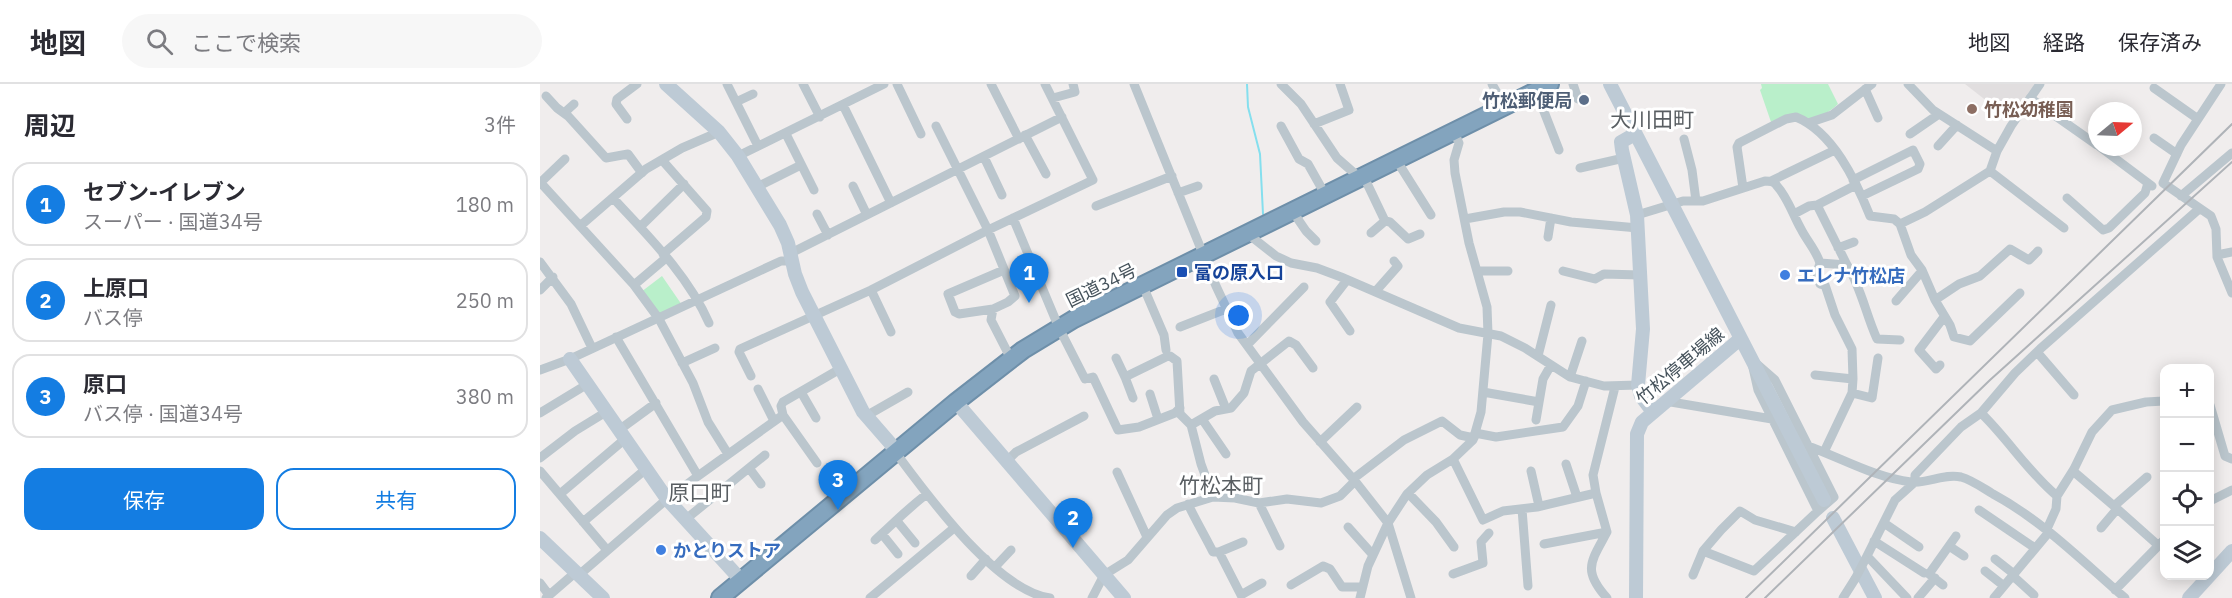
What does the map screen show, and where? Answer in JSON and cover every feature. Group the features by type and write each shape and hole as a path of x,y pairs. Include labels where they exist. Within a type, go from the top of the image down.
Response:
{"highway":[{"name":"国道34号","path":"720,598 956,402 1011,359 1059,328 1543,88"}],"street":[{"path":"627,118 616,104 617,99 636,84"},
{"path":"666,84 719,132 738,156 780,225 802,292 866,416 890,443 954,528 995,567 1028,591 1047,598"},
{"path":"728,84 758,146"},
{"path":"803,84 820,117"},
{"path":"897,84 921,134"},
{"path":"991,84 1046,174"},
{"path":"751,376 739,352 740,349 871,290 988,230 1093,180 1045,84"},
{"path":"1053,98 1075,92 1073,84"},
{"path":"1134,84 1226,309 1247,345 1303,422 1388,523 1411,598"},
{"path":"1281,84 1301,104 1337,158 1362,178 1385,221 1390,222 1408,239 1420,234"},
{"path":"1314,124 1349,110 1348,98 1340,84"},
{"path":"1492,84 1505,107"},
{"path":"1573,84 1578,99"},
{"name":"竹松停車場線","path":"1610,84 1740,339 1653,411 1642,422 1637,434 1636,598"},
{"path":"1908,84 1921,100 1939,114 1997,151"},
{"path":"1900,224 1926,212 1990,171 1997,151 2040,84"},
{"path":"2163,183 2176,153 2221,84"},
{"path":"738,156 878,86"},
{"path":"1808,123 1832,115 1869,87 1878,118"},
{"path":"1543,88 1559,150"},
{"path":"2154,88 2198,119"},
{"path":"736,102 753,94"},
{"path":"546,96 606,158 628,154 642,173"},
{"path":"2031,98 2088,138"},
{"path":"564,113 574,104"},
{"path":"843,105 891,202"},
{"path":"1910,134 1939,114"},
{"path":"540,370 570,359 792,257 891,202 1062,117"},
{"path":"1743,188 1737,147 1739,143 1791,117 1796,117 1808,123 1835,150 1862,196 1867,219 1894,219 1900,224 1911,255 1922,271 1954,337 1970,340 2020,293"},
{"path":"1938,146 1957,125"},
{"path":"936,126 988,230 1005,270 1014,296 1008,302 993,309 959,314 955,312 948,294 1005,270"},
{"path":"1281,126 1299,159 1308,164 1326,196"},
{"path":"580,226 642,173 682,148 719,132"},
{"path":"1360,598 1373,555 1388,523 1408,493 1427,475 1453,459 1475,435 1481,412 1488,334 1487,307 1455,173 1454,160 1459,142 1454,132"},
{"path":"786,134 814,190"},
{"path":"1635,135 1621,142 1638,221 1643,329 1638,386 1641,396 1653,411"},
{"path":"2154,138 2176,153"},
{"path":"1684,139 1692,170 1696,201"},
{"path":"1465,219 1504,212 1520,212 1604,226 1638,221 1683,201 1703,201 1765,181 1772,181 1835,150"},
{"path":"1794,214 1809,206 1817,205 1913,150 1920,164 1918,169 1862,196"},
{"path":"2181,196 2232,153"},
{"path":"2112,156 2152,186 2163,183"},
{"path":"984,157 1002,195"},
{"path":"1580,168 1624,158"},
{"path":"565,159 540,182 634,285 659,319 693,383 708,422 728,454"},
{"path":"634,285 706,217 706,211 662,160"},
{"path":"1397,161 1431,215"},
{"path":"757,187 801,165"},
{"path":"1990,171 2064,228"},
{"path":"1096,206 1172,176"},
{"path":"1772,181 1781,191 1801,230 1817,254 1820,263 1817,273 1820,284 1825,285 1834,315 1852,349 1852,393 1824,452"},
{"path":"2067,198 2103,230 2109,228 2145,193 2148,183"},
{"path":"2163,183 2211,216 2216,229 2217,255 2232,293"},
{"path":"640,227 684,184"},
{"path":"853,186 867,215"},
{"path":"1178,193 1198,186"},
{"path":"613,198 665,256 699,300 709,323"},
{"path":"1817,205 1855,279 1877,339 1900,340"},
{"path":"1843,598 1895,500 1915,482 1915,475 1961,427 1982,413 2015,373 2037,352 2199,209"},
{"path":"1293,212 1316,241"},
{"path":"817,214 828,235"},
{"path":"1013,218 1059,328 1085,379 1093,377 1118,430 1139,427 1175,413 1180,408"},
{"path":"1548,237 1551,218"},
{"path":"1371,233 1385,221"},
{"path":"1248,234 1283,259 1317,268 1459,328 1501,336 1570,377 1614,387 1638,386"},
{"path":"1838,248 1854,242"},
{"path":"1935,300 1959,284 1980,276 2010,249 2029,260"},
{"path":"2022,268 2038,251"},
{"path":"2217,255 2232,252"},
{"path":"540,262 571,304 592,348"},
{"path":"1820,263 1846,265"},
{"path":"1375,292 1398,266"},
{"path":"1478,271 1508,271"},
{"path":"1563,271 1595,279 1604,274 1640,275"},
{"path":"1896,302 1922,271"},
{"path":"540,290 553,277"},
{"path":"1598,289 1599,278"},
{"path":"1347,280 1330,302 1350,331"},
{"path":"1143,286 1164,335 1166,350"},
{"path":"1247,345 1304,287"},
{"path":"871,290 891,332"},
{"path":"1538,356 1551,305"},
{"path":"993,309 991,320 1011,359"},
{"path":"1180,327 1226,309"},
{"path":"1941,365 1936,369 1919,350 1944,317"},
{"path":"616,337 698,476"},
{"path":"1740,339 1821,506"},
{"path":"1191,425 1215,411 1231,408 1244,393 1251,370 1289,341 1296,345 1313,368"},
{"path":"1570,377 1582,341"},
{"path":"682,363 716,348"},
{"path":"2037,352 2074,394"},
{"path":"1125,377 1166,357 1170,356 1177,361 1180,408 1184,419 1191,425 1213,497"},
{"path":"1116,358 1133,398"},
{"path":"1852,393 1872,398 1878,358"},
{"path":"570,359 668,498 741,580"},
{"path":"1751,359 1758,390 1821,506"},
{"path":"1703,551 1754,572 1821,506 1834,497 1775,380 1751,359"},
{"path":"1536,420 1543,379 1551,364"},
{"path":"817,463 783,415 781,406 783,402 840,369"},
{"path":"1815,375 1852,379"},
{"path":"1214,379 1226,409"},
{"path":"1092,598 1104,575 1128,560 1167,515 1177,508 1213,497 1259,502 1287,499 1321,503 1340,496 1354,480 1404,440 1442,421 1460,435 1496,437 1563,427 1578,406 1586,381"},
{"path":"540,413 586,384"},
{"path":"1606,598 1595,585 1591,575 1592,562 1607,532 1593,475 1614,387"},
{"path":"758,389 774,421"},
{"path":"801,392 816,418"},
{"path":"866,416 908,392"},
{"path":"1483,392 1539,402"},
{"path":"1150,394 1158,419"},
{"path":"1994,598 2048,531 2056,510 2057,496 2074,469 2092,432 2112,410 2160,400"},
{"path":"1665,401 1772,418"},
{"path":"956,402 1124,598"},
{"path":"560,494 656,403"},
{"path":"1320,442 1357,407"},
{"path":"540,458 575,431 606,412"},
{"path":"1982,413 2002,433 2045,486 2057,496"},
{"path":"540,583 548,596 668,498 783,415"},
{"path":"1007,461 1016,452 1084,416"},
{"path":"1202,419 1226,454"},
{"path":"2214,430 2225,456 2232,459"},
{"path":"1808,446 1851,464 1900,480 1915,482 1934,477 1960,477 2015,506 2048,531 2125,598"},
{"path":"686,519 765,455"},
{"path":"1453,459 1489,534 1481,542 1483,563 1453,574"},
{"path":"1566,464 1577,497"},
{"path":"749,468 761,484"},
{"path":"584,522 646,469"},
{"path":"540,471 607,550"},
{"path":"1531,471 1539,506"},
{"path":"2073,471 2115,508 2160,542"},
{"path":"1117,472 1148,537"},
{"path":"2101,528 2115,508 2147,477"},
{"path":"2214,499 2232,490"},
{"path":"1408,493 1436,522 1454,547"},
{"path":"897,554 878,537 897,521 904,511 927,494"},
{"path":"1483,520 1503,511 1596,494"},
{"path":"1259,502 1280,546"},
{"path":"1188,504 1213,552 1219,552 1243,542"},
{"path":"1522,509 1528,586"},
{"path":"1979,510 2035,548"},
{"path":"1693,575 1703,551 1740,511 1755,520 1796,532"},
{"path":"1833,518 1875,598"},
{"path":"897,521 915,543"},
{"path":"1884,523 1919,547"},
{"path":"1348,527 1373,555"},
{"path":"870,598 954,528"},
{"path":"1544,544 1607,532"},
{"path":"1943,585 1929,574 1956,536"},
{"path":"540,538 603,598"},
{"path":"1874,542 1924,573"},
{"path":"2115,590 2160,545"},
{"path":"1949,546 1964,556"},
{"path":"995,567 1011,550"},
{"path":"2189,598 2232,551"},
{"path":"1219,552 1239,597 1262,583"},
{"path":"1866,558 1907,598"},
{"path":"971,576 986,559"},
{"path":"1995,559 2034,595"},
{"path":"1291,585 1323,566 1330,569 1342,587 1362,587"},
{"path":"1985,571 2004,586"},
{"path":"1918,598 1935,578"}],"shaded area":[{"path":"1965,84 2037,84 2011,120"}],"green space":[{"path":"1761,84 1828,84 1838,104 1824,114 1815,117 1771,122 1760,90"},
{"path":"662,276 682,305 658,315 641,292"}],"waterway":[{"path":"1247,84 1248,107 1260,154 1263,214"}],"railway":[{"path":"1746,598 2232,124"},
{"path":"1765,598 1990,380 2232,162"}],"place":[{"name":"竹松郵便局","path":"1584,100"},
{"name":"竹松幼稚園","path":"1972,109"},
{"name":"富の原入口","path":"1182,272"},
{"name":"エレナ竹松店","path":"1785,275"},
{"name":"セブン-イレブン","path":"1029,303"},
{"name":"原口","path":"838,510"},
{"name":"上原口","path":"1073,548"},
{"name":"かとりストア","path":"661,550"}],"district":[{"name":"大川田町","path":"1652,119"},
{"name":"竹松本町","path":"1221,485"},
{"name":"原口町","path":"700,492"}]}
